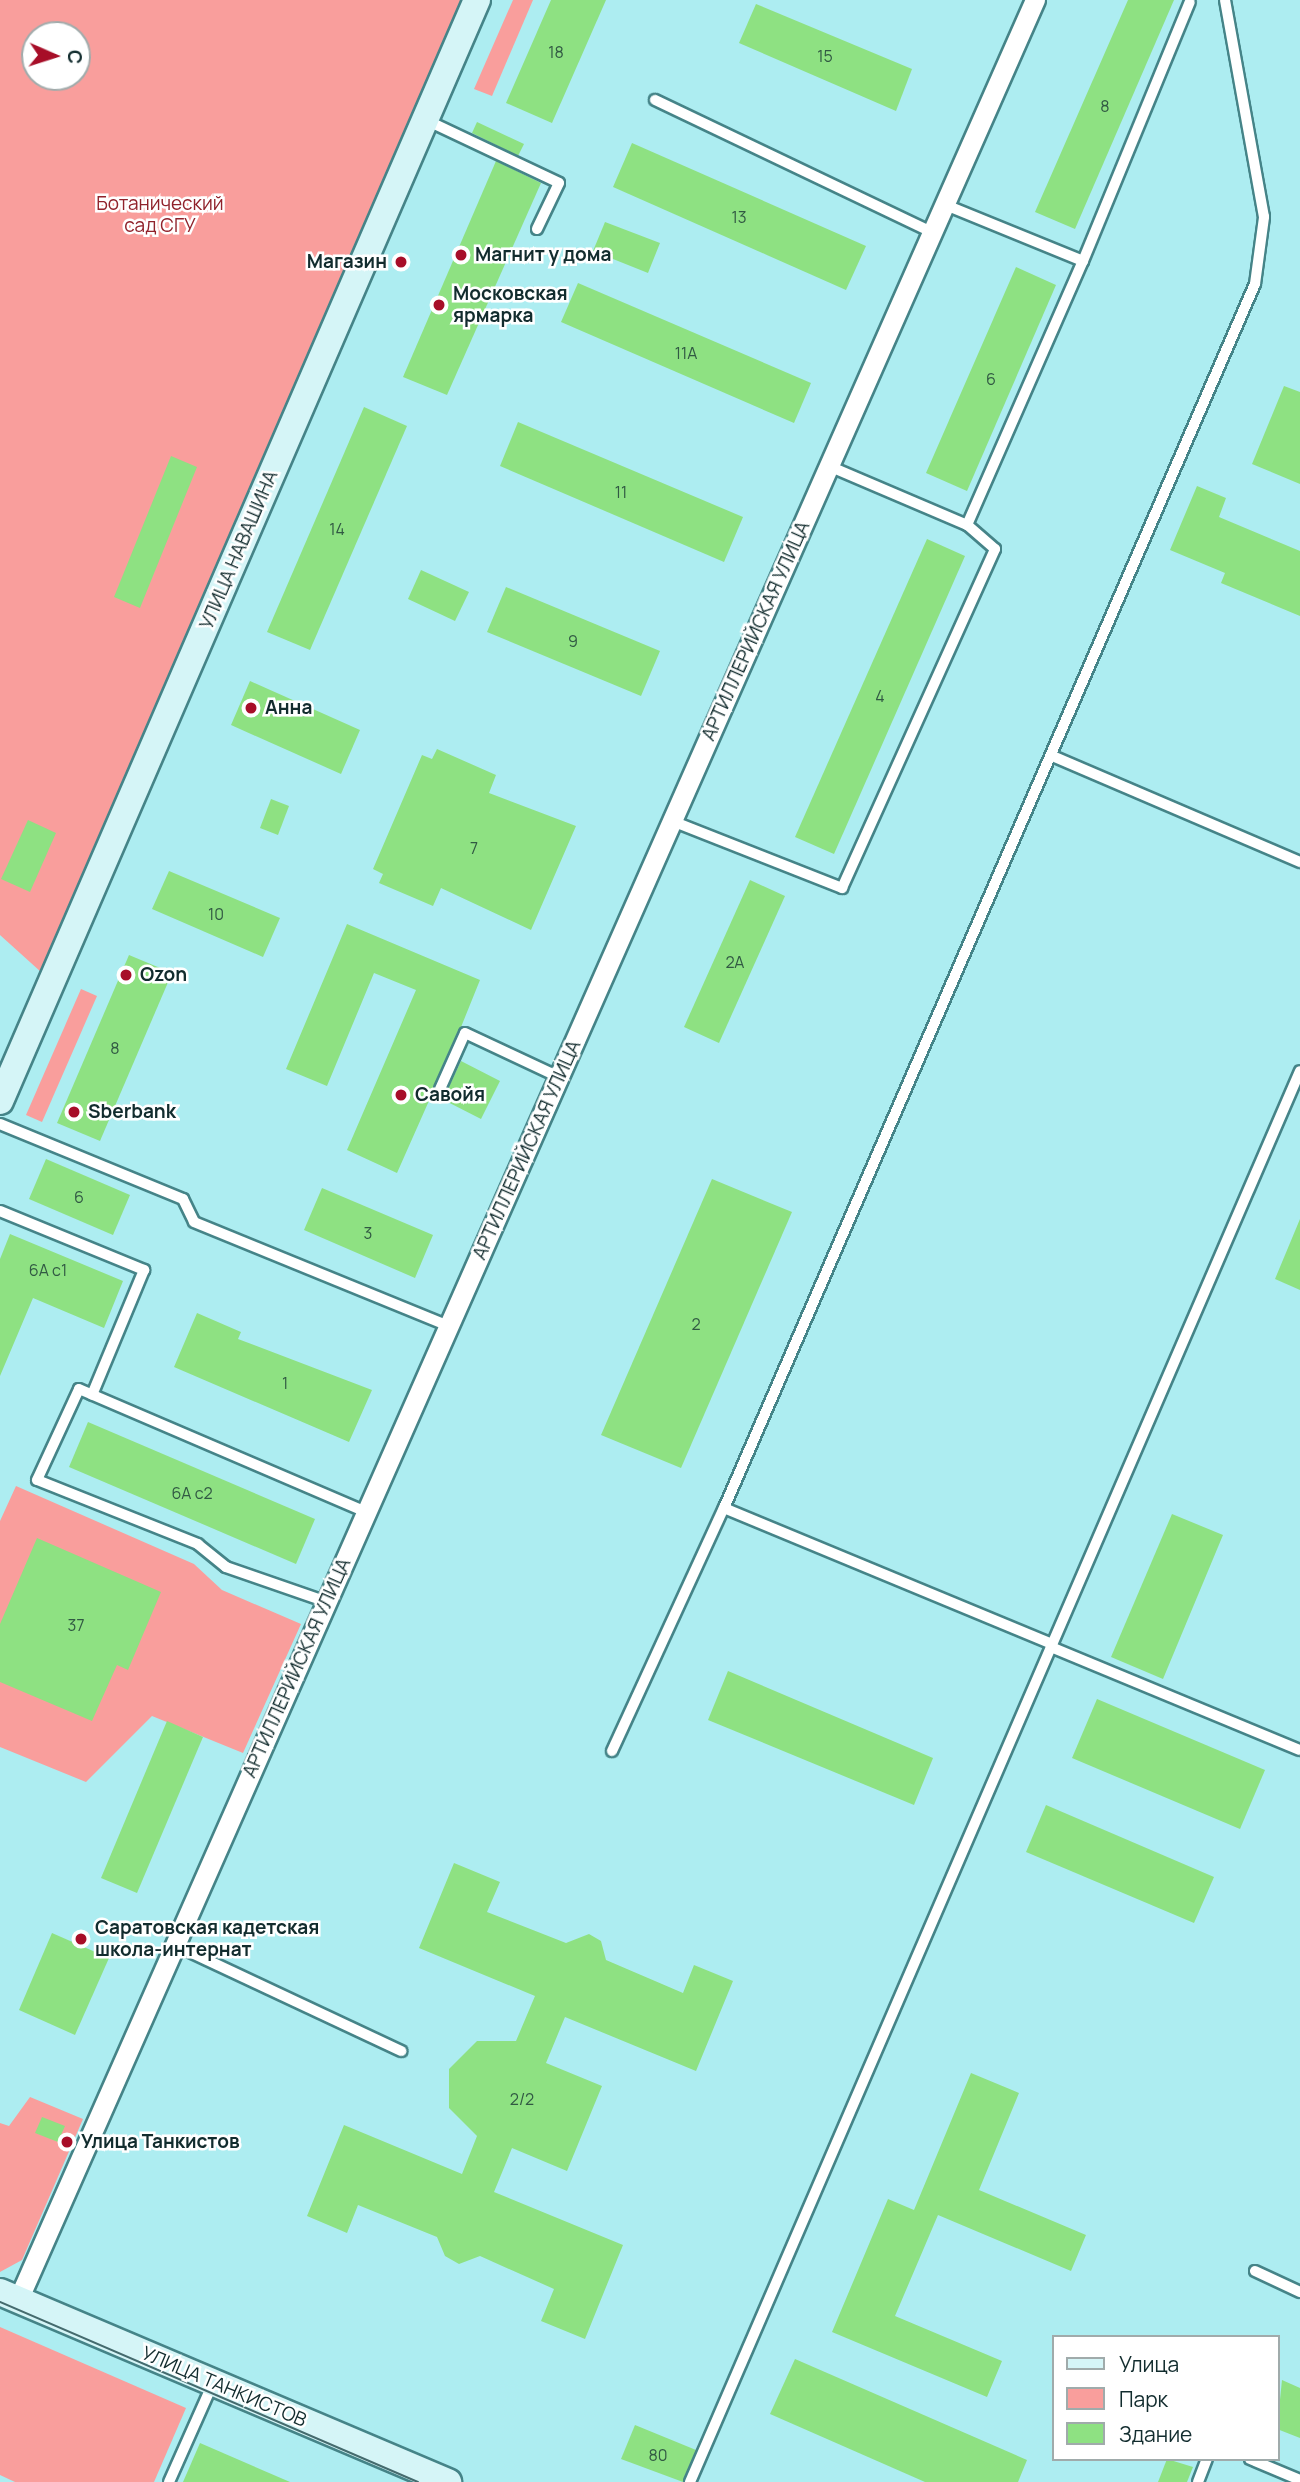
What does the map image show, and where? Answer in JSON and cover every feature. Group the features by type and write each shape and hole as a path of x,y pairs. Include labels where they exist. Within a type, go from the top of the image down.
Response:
{"main road":[{"name":"УЛИЦА НАВАШИНА","path":"0,1101 477,0"},
{"name":"УЛИЦА ТАНКИСТОВ","path":"9,2296 448,2482"}],"street":[{"name":"АРТИЛЛЕРИЙСКАЯ УЛИЦА","path":"9,2296 175,1945 1035,0"}],"lane":[{"path":"612,1751 724,1508 1055,757 1255,284 1264,216 1225,0"},
{"path":"967,525 1083,261 1190,2"},
{"path":"655,100 934,233"},
{"path":"425,120 559,183 537,229"},
{"path":"946,205 1083,261"},
{"path":"672,821 842,888 995,549 967,525 829,466"},
{"path":"1055,757 1300,862"},
{"path":"440,1090 465,1033 559,1077"},
{"path":"690,2482 1300,1070"},
{"path":"0,1124 183,1199 194,1222 449,1326"},
{"path":"0,1210 145,1270 92,1395"},
{"path":"327,1602 226,1566 198,1544 37,1480 79,1389 366,1512"},
{"path":"724,1508 1300,1750"},
{"path":"175,1945 401,2052"},
{"path":"1255,2271 1300,2292"},
{"path":"169,2482 213,2382"},
{"path":"1198,2482 1207,2461"},
{"path":"1255,2461 1300,2480"}],"green space":[{"name":"Ботанический сад СГУ","path":"0,0 462,0 41,972 0,935"},
{"path":"513,0 533,0 492,96 474,89"},
{"path":"81,989 97,996 42,1122 26,1115"},
{"path":"16,1486 194,1564 222,1590 301,1624 243,1753 152,1716 86,1782 0,1747 0,1521"},
{"path":"30,2097 83,2119 22,2260 0,2272 0,2123 9,2126"},
{"path":"0,2327 186,2408 154,2482 15,2482 0,2475"}],"building":[{"path":"551,0 606,0 552,123 506,103"},
{"path":"1128,0 1174,0 1075,229 1035,212"},
{"path":"756,4 912,69 896,111 739,43"},
{"path":"477,122 524,144 518,156 472,133"},
{"path":"632,143 866,246 846,290 613,187"},
{"path":"496,161 541,183 447,395 403,377"},
{"path":"605,222 660,243 648,273 593,251"},
{"path":"1016,267 1056,285 967,491 926,473"},
{"path":"578,283 811,383 794,423 561,322"},
{"path":"1284,386 1300,392 1300,484 1252,464"},
{"path":"364,407 407,426 310,650 267,632"},
{"path":"518,422 743,517 724,562 500,466"},
{"path":"171,456 197,467 140,608 114,597"},
{"path":"1197,486 1226,498 1219,517 1300,551 1300,616 1221,583 1225,573 1170,550"},
{"path":"927,539 965,556 834,854 795,837"},
{"path":"421,570 469,592 455,621 408,599"},
{"path":"506,587 660,651 641,696 487,632"},
{"path":"250,681 360,730 341,774 231,725"},
{"path":"437,749 496,775 489,793 576,826 531,930 441,888 433,906 379,883 383,874 373,869 422,755 432,759"},
{"path":"271,799 289,806 278,835 260,828"},
{"path":"28,820 56,833 30,892 1,879"},
{"path":"169,871 280,918 263,957 152,909"},
{"path":"750,880 785,896 719,1043 684,1027"},
{"path":"347,924 480,980 434,1094 446,1093 461,1061 500,1081 481,1119 432,1094 397,1173 347,1150 416,990 374,973 327,1086 286,1069"},
{"path":"129,955 172,973 100,1141 57,1123"},
{"path":"46,1159 130,1195 113,1235 29,1199"},
{"path":"712,1179 792,1212 681,1468 601,1435"},
{"path":"322,1188 433,1235 415,1278 304,1230"},
{"path":"1300,1219 1300,1290 1275,1279"},
{"path":"10,1234 123,1281 104,1328 33,1298 0,1376 0,1259"},
{"path":"197,1313 241,1332 238,1339 372,1390 349,1442 174,1367"},
{"path":"88,1422 315,1519 296,1564 69,1467"},
{"path":"1172,1514 1223,1535 1163,1679 1111,1657"},
{"path":"37,1538 161,1592 128,1670 117,1665 92,1721 0,1682 0,1624"},
{"path":"728,1671 933,1758 914,1805 708,1720"},
{"path":"1097,1699 1265,1770 1240,1829 1072,1758"},
{"path":"167,1721 203,1737 137,1893 101,1878"},
{"path":"1046,1805 1214,1877 1194,1923 1026,1852"},
{"path":"454,1863 500,1882 487,1912 566,1943 589,1934 601,1941 606,1960 683,1993 694,1965 733,1981 696,2071 565,2017 546,2063 602,2086 567,2171 512,2148 494,2192 623,2245 585,2339 541,2321 554,2289 480,2256 459,2264 445,2256 437,2237 358,2205 347,2233 307,2216 344,2125 462,2174 477,2136 449,2108 449,2069 477,2041 516,2041 535,1996 419,1948"},
{"path":"52,1933 109,1958 75,2035 19,2010"},
{"path":"971,2073 1019,2093 979,2190 1086,2235 1071,2271 938,2215 895,2316 1002,2361 987,2397 832,2332 888,2199 914,2210"},
{"path":"42,2117 65,2126 58,2142 35,2133"},
{"path":"795,2359 1027,2460 1018,2482 925,2482 770,2414"},
{"path":"1282,2380 1300,2388 1300,2438 1279,2430"},
{"path":"635,2425 696,2450 683,2482 621,2459"},
{"path":"200,2443 290,2482 183,2482"},
{"path":"1166,2461 1193,2467 1187,2482 1158,2482"}],"tram line":[{"path":"0,2302 418,2482"}],"place":[{"name":"Магнит у дома","path":"461,255"},
{"name":"Магазин","path":"401,262"},
{"name":"Московская ярмарка","path":"439,305"},
{"name":"Анна","path":"251,708"},
{"name":"Ozon","path":"126,975"},
{"name":"Савойя","path":"401,1095"},
{"name":"Sberbank","path":"74,1112"},
{"name":"Саратовская кадетская школа-интернат","path":"81,1939"},
{"name":"Улица Танкистов","path":"67,2142"}]}
